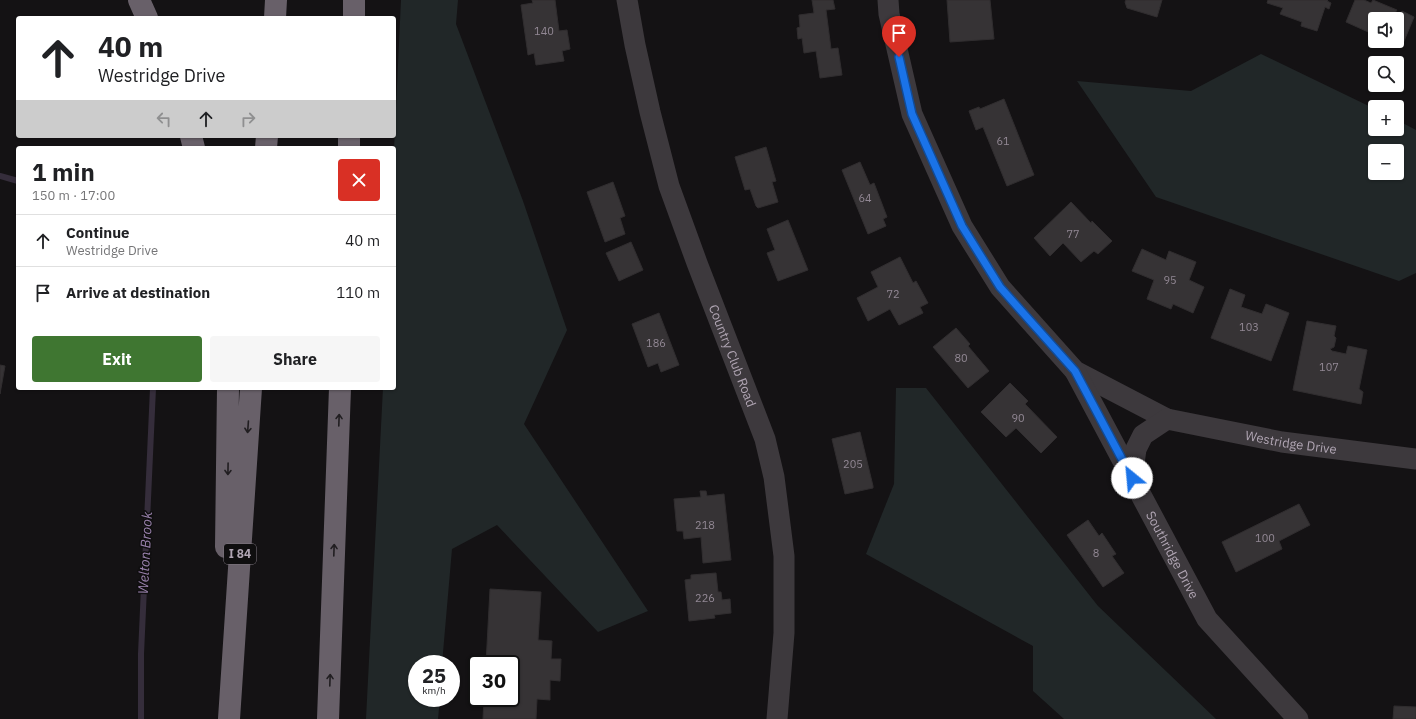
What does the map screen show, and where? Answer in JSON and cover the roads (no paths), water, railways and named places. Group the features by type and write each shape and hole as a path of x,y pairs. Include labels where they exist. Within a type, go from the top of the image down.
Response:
{"highway":[{"path":"139,0 146,16"},
{"path":"274,16 276,0"},
{"path":"354,0 354,16"},
{"path":"224,719 228,390"},
{"name":"I 84","path":"229,719 251,390"},
{"path":"328,719 340,390"}],"street":[{"name":"Country Club Road","path":"627,0 635,45 669,186 697,263 766,439 774,477 784,556 784,634 777,719"},
{"name":"Westridge Drive","path":"888,0 889,14 912,114 962,226 1000,287 1075,371 1167,419 1282,442 1416,459"},
{"name":"Southridge Drive","path":"1075,371 1206,619 1298,719"},
{"path":"1132,478 1136,449 1143,435 1167,419"}],"waterway":[{"name":"Welton Brook","path":"0,176 16,180"},
{"name":"Welton Brook","path":"141,719 141,654 153,390"}]}
